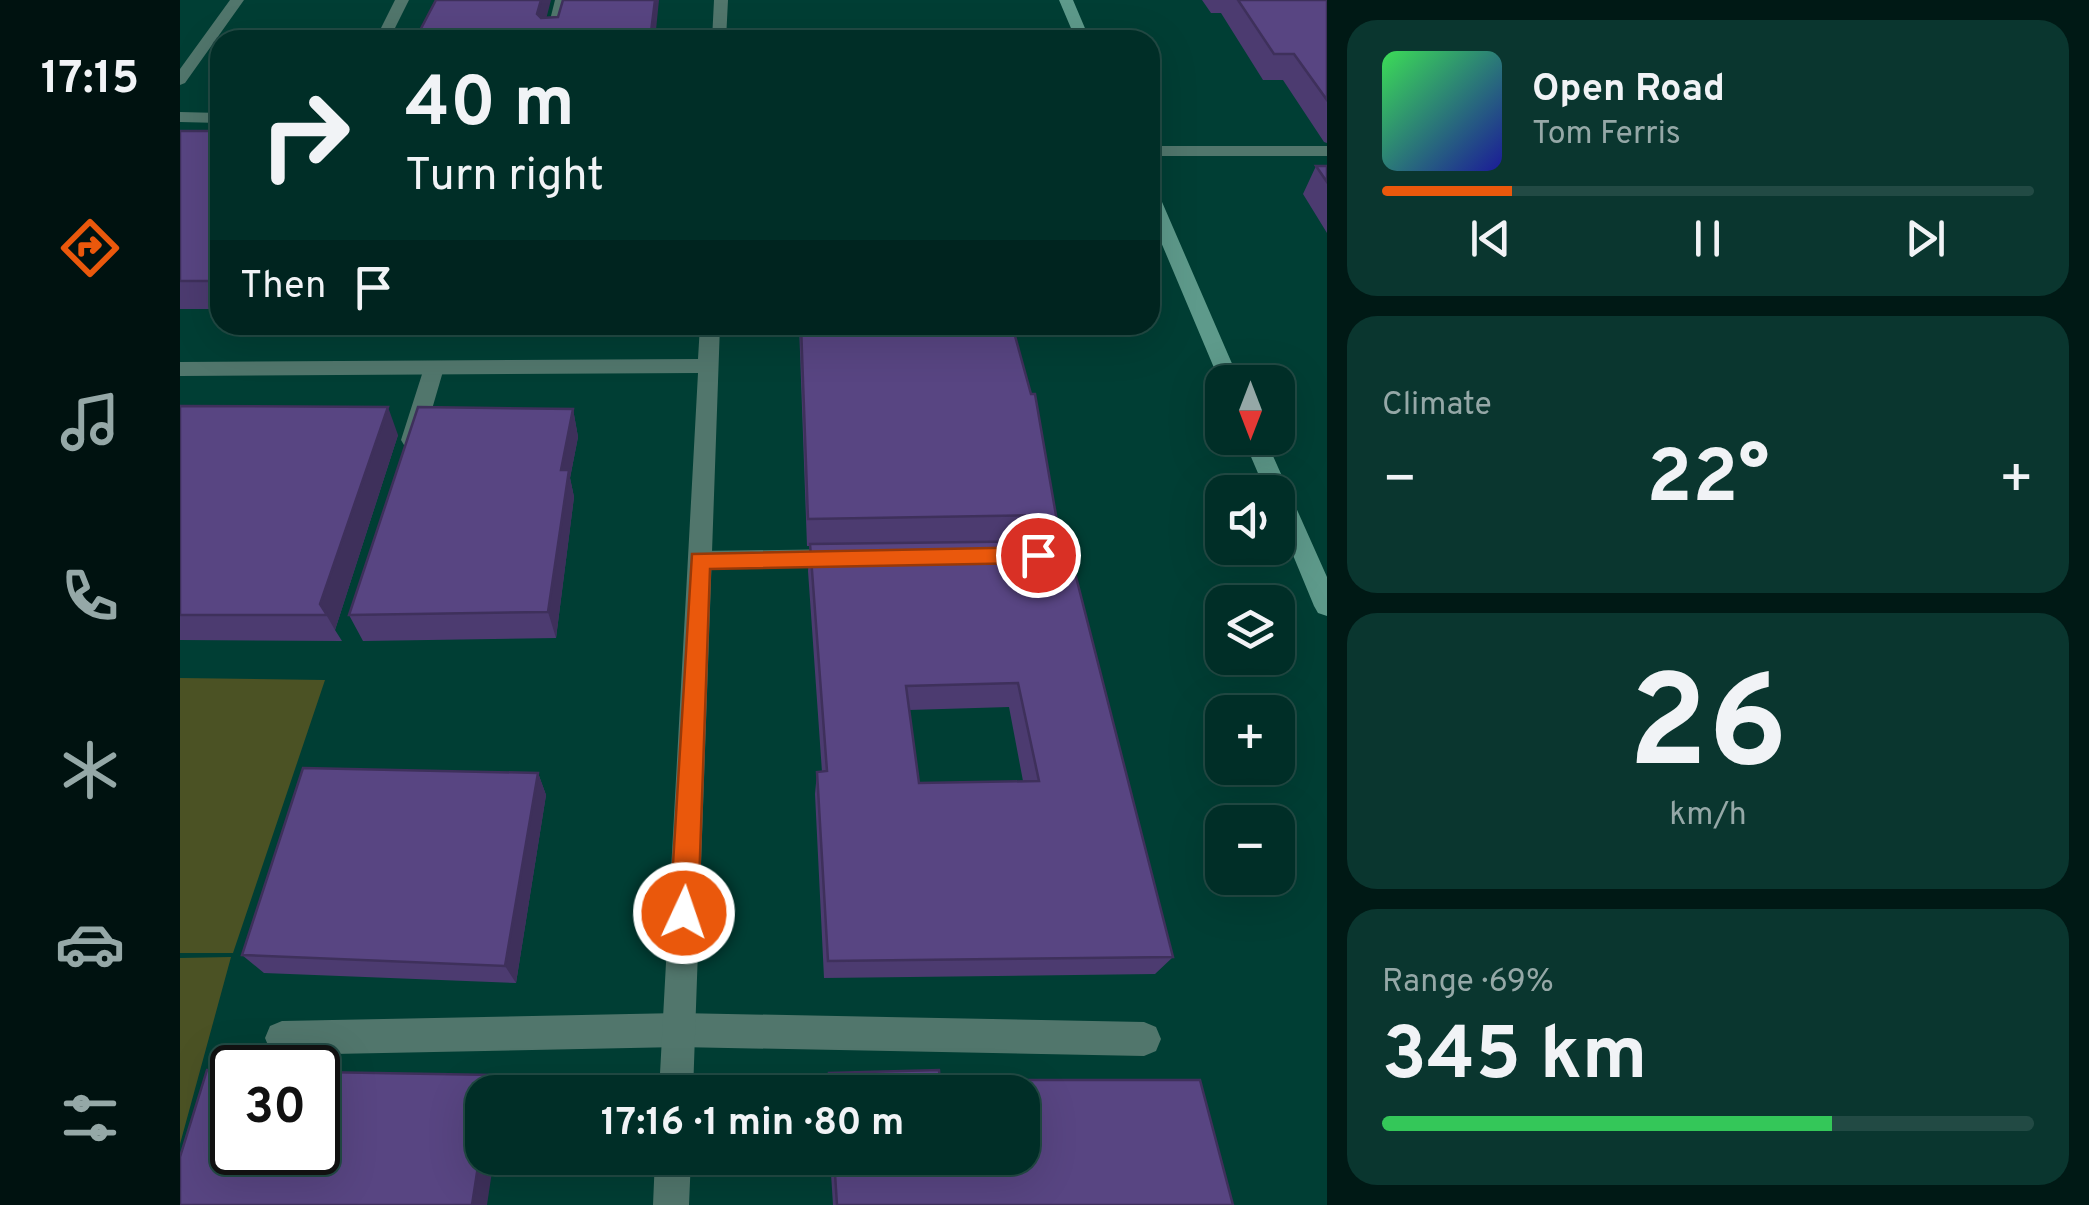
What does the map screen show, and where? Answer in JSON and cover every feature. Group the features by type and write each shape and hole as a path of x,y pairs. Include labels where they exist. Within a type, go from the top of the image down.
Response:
{"main road":[{"path":"1066,0 1079,30"},
{"path":"1160,219 1223,365"},
{"path":"1261,455 1326,606"}],"street":[{"path":"216,30 237,0"},
{"path":"387,30 402,0"},
{"path":"554,30 562,0"},
{"path":"720,30 721,0"},
{"path":"180,80 210,38"},
{"path":"180,118 210,118"},
{"path":"1160,151 1326,151"},
{"path":"677,1075 710,335"},
{"path":"180,369 708,366"},
{"path":"405,462 434,368"},
{"path":"700,560 859,558"},
{"path":"282,1038 679,1030 1144,1039"},
{"path":"671,1205 673,1175"}],"green space":[{"path":"180,678 325,680 233,953 180,953"},
{"path":"231,957 180,1144 180,958"}],"building":[{"path":"436,0 541,0 537,14 541,18 558,17 563,0 655,0 651,30 420,30"},
{"path":"1238,0 1327,0 1327,100 1294,54 1274,54"},
{"path":"180,131 210,131 210,281 180,281"},
{"path":"1316,166 1327,166 1327,182"},
{"path":"801,335 1015,335 1031,394 1035,394 1057,521 1047,515 808,519"},
{"path":"180,406 388,407 320,604 327,615 180,615"},
{"path":"418,407 573,409 561,470 569,470 548,612 349,615"},
{"path":"1059,533 1066,569 1074,569 1173,957 828,961 817,772 827,771 810,544 1048,541","holes":["1018,683 1039,781 919,783 906,686"]},
{"path":"303,768 538,773 505,966 242,955"},
{"path":"207,1070 210,1175 340,1175 340,1072 493,1075 465,1075 465,1175 477,1175 472,1205 180,1205 180,1157"},
{"path":"939,1070 940,1075 829,1075"},
{"path":"1040,1080 1200,1080 1233,1205 837,1205 835,1175 1040,1175"}],"route":[{"path":"684,913 700,560 1038,555"}]}
